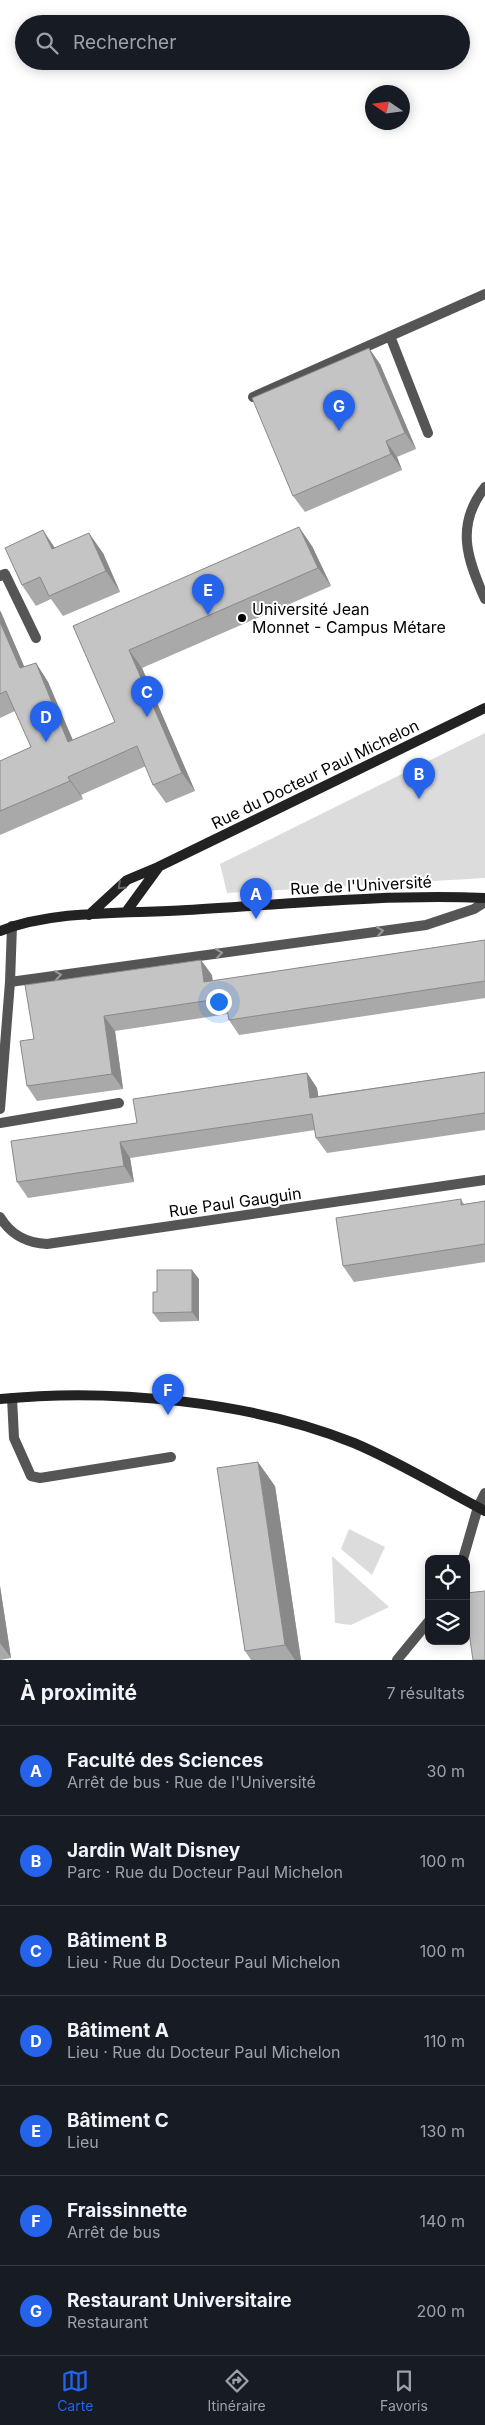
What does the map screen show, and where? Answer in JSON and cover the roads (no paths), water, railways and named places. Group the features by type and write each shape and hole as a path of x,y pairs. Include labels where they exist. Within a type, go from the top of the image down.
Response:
{"street":[{"path":"253,397 485,294"},
{"path":"390,336 428,433"},
{"path":"485,487 475,500 466,534 470,564 485,599"},
{"path":"0,576 5,574 36,638"},
{"name":"Rue du Docteur Paul Michelon","path":"89,916 127,880 158,867 485,708"},
{"name":"Rue du Docteur Paul Michelon","path":"126,912 158,867"},
{"name":"Rue de l'Université","path":"0,931 12,926 46,918 126,912 425,895 485,898"},
{"path":"10,982 426,925 474,909 485,902"},
{"path":"0,1109 10,982 12,926"},
{"path":"0,1123 119,1103"},
{"name":"Rue Paul Gauguin","path":"0,1217 17,1236 32,1243 47,1244 485,1180"},
{"path":"0,1399 51,1395 184,1402 229,1408 326,1433 353,1443 394,1461 482,1509"},
{"path":"12,1398 14,1438 31,1476 40,1478 171,1457"},
{"path":"465,1555 482,1509 485,1493"},
{"path":"397,1660 425,1626"}],"place":[{"name":"Restaurant Universitaire","path":"339,431"},
{"name":"Bâtiment C","path":"208,615"},
{"name":"Université Jean Monnet - Campus Métare","path":"242,618"},
{"name":"Bâtiment B","path":"147,717"},
{"name":"Bâtiment A","path":"46,742"},
{"name":"Jardin Walt Disney","path":"419,799"},
{"name":"Faculté des Sciences","path":"256,919"},
{"name":"Fraissinnette","path":"168,1415"}]}
